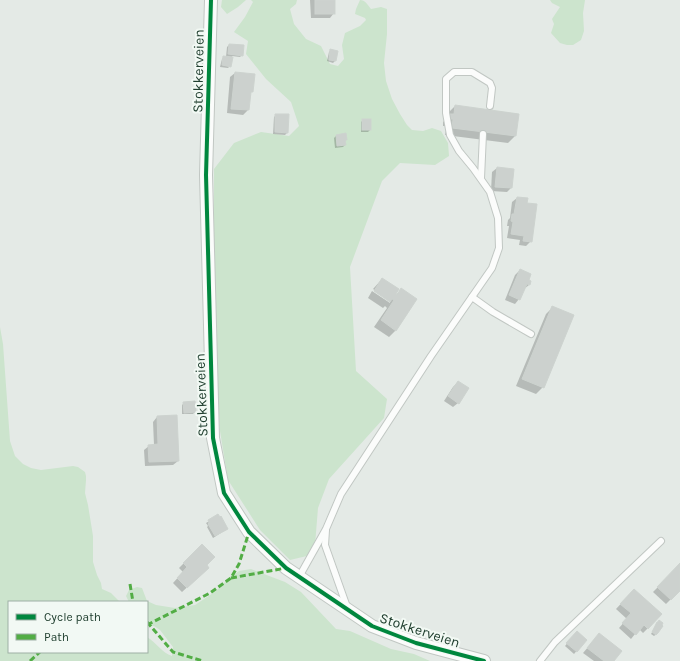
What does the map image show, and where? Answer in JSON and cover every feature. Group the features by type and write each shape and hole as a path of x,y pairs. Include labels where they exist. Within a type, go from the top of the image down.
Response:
{"street":[{"name":"Stokkerveien","path":"211,0 206,175 213,438 224,493 249,532 286,568 372,626 416,643 484,661"}],"lane":[{"path":"299,577 326,529 341,494 427,363 492,268 498,248 498,218 490,192 459,151 450,135 446,113 446,79 454,72 472,72 490,83 492,88 490,106"},
{"path":"480,178 483,134"},
{"path":"472,297 493,312 531,334"},
{"path":"326,529 325,545 347,609"},
{"path":"540,661 555,642 661,541"}],"green space":[{"path":"222,0 246,0 227,14 221,7"},
{"path":"251,0 297,0 296,4 290,9 294,24 306,39 321,46 330,64 338,66 344,59 342,45 345,33 360,26 366,20 365,18 355,14 360,0 368,4 371,9 381,7 387,9 387,34 384,63 386,81 392,99 407,125 412,130 423,131 432,128 441,131 448,143 449,156 435,165 400,163 382,181 350,267 356,371 387,399 384,418 329,479 318,508 315,545 311,555 290,560 260,530 228,480 220,431 214,322 214,169 234,143 261,132 289,136 299,126 291,102 266,79 246,54 248,41 234,32 245,17 253,2"},
{"path":"550,0 585,0 583,13 584,31 581,40 573,45 567,45 560,43 551,33 554,24 552,19 560,7 552,3"},
{"path":"0,327 3,344 10,441 15,456 23,464 31,468 41,470 73,466 78,467 85,472 85,493 93,536 93,562 102,589 111,593 119,601 8,601 8,653 148,653 148,638 168,655 172,656 173,647 160,630 154,626 148,626 148,601 156,605 175,608 195,605 216,591 239,571 251,569 285,582 301,592 336,629 350,631 391,649 414,654 430,661 0,661"},
{"path":"137,587 142,588 147,601 128,601 126,596 129,590"}],"building":[{"path":"315,0 335,0 335,14 315,14"},
{"path":"229,44 244,45 243,56 228,54"},
{"path":"330,49 338,51 336,61 329,60"},
{"path":"223,56 233,57 231,67 222,65"},
{"path":"235,72 255,74 249,110 231,109"},
{"path":"455,105 519,114 516,136 452,128 453,119 449,119 450,114 454,114"},
{"path":"275,114 289,114 288,133 275,132"},
{"path":"362,119 371,119 371,130 362,130"},
{"path":"346,133 346,145 337,146 336,135"},
{"path":"497,167 514,169 512,188 495,187"},
{"path":"517,197 528,198 527,203 537,204 532,242 523,241 524,236 511,234 513,222 511,221 512,214 514,214"},
{"path":"520,269 531,274 529,280 531,281 530,285 527,284 520,300 509,295"},
{"path":"382,278 399,289 396,294 397,295 401,288 417,299 396,331 381,320 394,300 392,299 390,302 374,291"},
{"path":"552,306 574,315 544,388 522,379"},
{"path":"458,381 469,388 459,404 448,396"},
{"path":"195,401 196,412 184,413 183,402"},
{"path":"177,415 179,461 149,462 148,445 158,444 157,416"},
{"path":"218,514 220,517 221,516 228,529 215,536 208,524 208,520"},
{"path":"202,544 215,557 207,565 209,568 187,588 177,578 187,567 183,563"},
{"path":"680,563 680,591 671,600 657,587"},
{"path":"634,589 662,614 648,629 644,625 636,635 622,623 631,613 620,604"},
{"path":"659,620 663,623 663,626 656,635 652,632"},
{"path":"577,631 587,640 577,652 566,643"},
{"path":"599,633 622,651 614,661 604,661 587,648"}],"marked path":[{"path":"148,624 210,593 231,578 239,564 249,532"},
{"path":"231,578 286,568"},
{"path":"130,584 133,601"},
{"path":"148,623 173,652 203,661"},
{"path":"30,661 39,653"}],"cycle path":[{"path":"211,0 206,175 213,438 224,493 249,532 286,568 372,626 416,643 484,661"}]}
